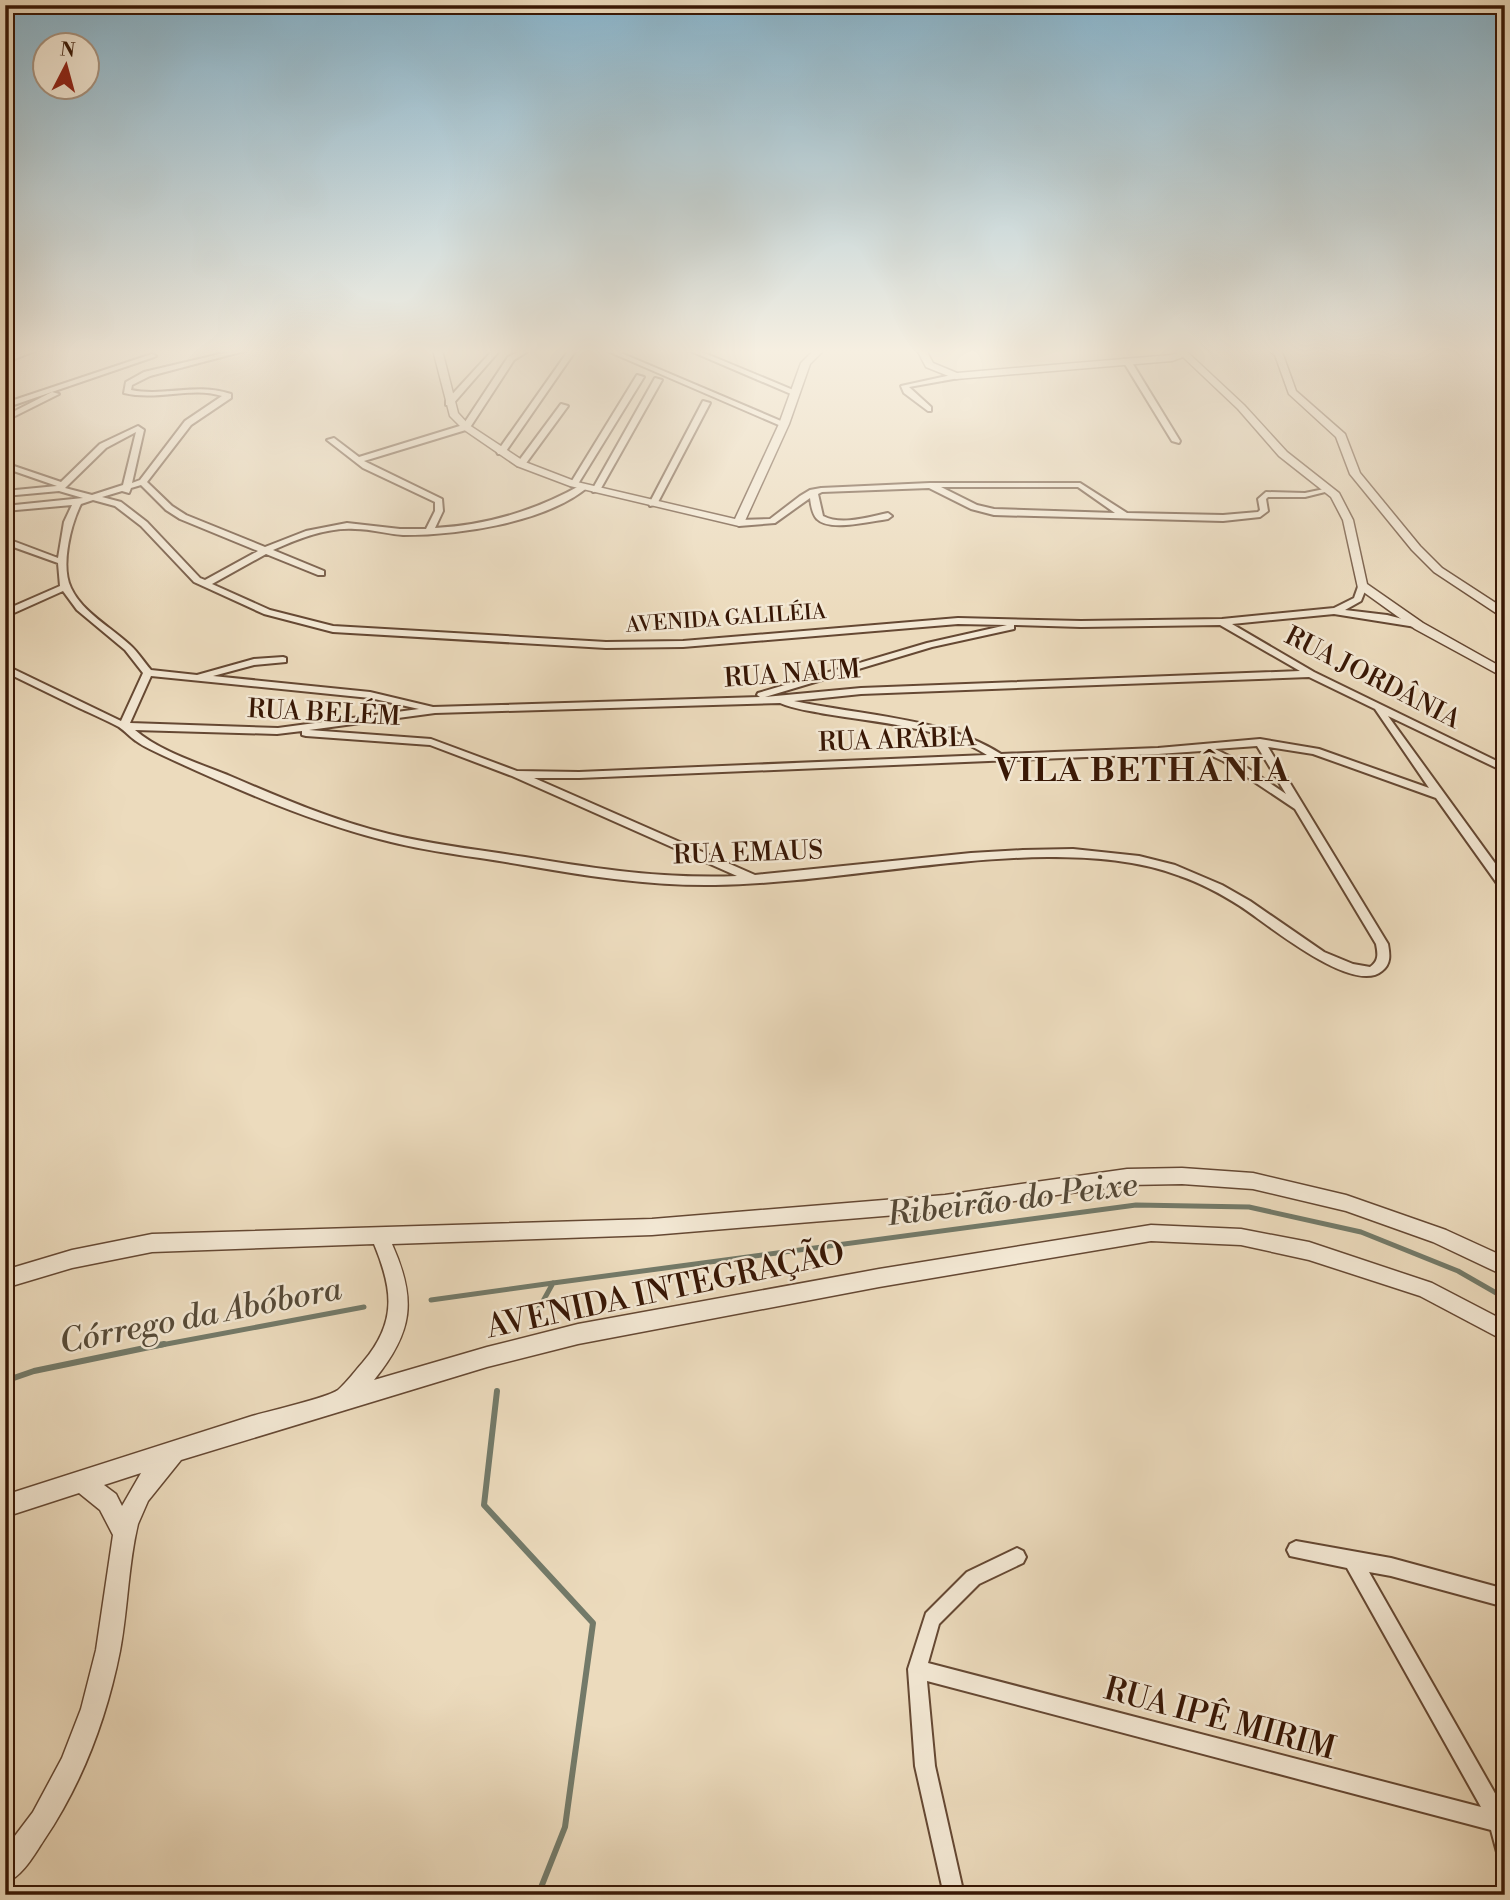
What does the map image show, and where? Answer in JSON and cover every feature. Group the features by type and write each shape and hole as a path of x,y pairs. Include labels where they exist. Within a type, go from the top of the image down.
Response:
{"street":[{"path":"5,494 61,487 103,446 115,439"},
{"path":"118,504 129,486 137,439"},
{"path":"5,509 78,502 143,482 176,439"},
{"path":"357,460 427,439"},
{"path":"482,439 521,464 579,486 739,523 772,521 813,492 832,488 930,485 1080,485 1126,516"},
{"path":"501,452 510,439"},
{"path":"521,464 540,439"},
{"path":"205,584 266,549 346,526 393,531 429,531 490,524 555,504 579,486 605,439"},
{"path":"596,490 625,439"},
{"path":"653,504 687,439"},
{"path":"739,523 777,439"},
{"path":"1268,439 1283,454 1332,492 1348,520 1362,586 1358,599 1349,606 1334,611"},
{"path":"1341,439 1355,474 1367,491 1438,570 1505,615"},
{"path":"331,440 357,460 439,501 439,511 429,531"},
{"path":"5,465 94,497"},
{"path":"143,482 169,508 183,517 321,573"},
{"path":"930,485 974,507 994,512 1126,516 1251,516 1264,511 1262,499 1266,494 1305,495 1367,491"},
{"path":"813,492 820,517 824,521 841,523 888,516"},
{"name":"AVENIDA GALILÉIA","path":"94,497 118,504 144,524 197,580 267,612 333,629 606,645 682,644 958,621 1222,622 1334,611"},
{"path":"78,502 68,522 62,562 65,587 80,608 128,648 148,673 200,677 255,686 370,695 435,710"},
{"path":"5,541 62,562"},
{"path":"1362,586 1419,626 1505,674"},
{"path":"5,614 65,587"},
{"path":"1334,611 1387,618 1419,626"},
{"path":"744,700 930,645 1032,622"},
{"name":"RUA JORDÂNIA","path":"1222,622 1311,674 1505,769"},
{"path":"200,677 254,662 283,660"},
{"name":"RUA EMAUS","path":"6,670 124,726 142,741 231,781 382,836 593,871 712,881 1021,855 1073,853 1125,857 1161,864 1195,878 1243,902 1325,960 1371,972 1381,967 1385,959 1382,944 1298,807"},
{"path":"124,726 148,673"},
{"name":"RUA NAUM","path":"277,731 435,710 777,700 861,691 1311,674"},
{"path":"777,700 819,711 955,735 986,746 998,757"},
{"path":"1377,706 1505,886"},
{"name":"RUA BELÉM","path":"124,726 277,731 431,742 516,774 753,879"},
{"path":"1260,742 1298,807"},
{"name":"RUA ARÁBIA","path":"516,774 579,775 998,757 1260,742 1315,751 1438,795"},
{"path":"1203,747 1227,758 1298,807"},
{"name":"AVENIDA INTEGRAÇÃO","path":"5,1279 72,1259 152,1243 652,1227 945,1203 1128,1177 1182,1176 1253,1181 1346,1203 1439,1236 1505,1267"},
{"name":"AVENIDA INTEGRAÇÃO","path":"5,1506 80,1480 342,1400 578,1334 879,1278 1152,1233 1241,1237 1309,1251 1425,1289 1505,1332"},
{"path":"342,1400 374,1368 392,1336 395,1325 400,1293 380,1237"},
{"path":"5,1870 55,1802 87,1727 108,1651 125,1536 132,1508 174,1451"},
{"path":"80,1480 108,1502 125,1536"},
{"path":"1296,1550 1353,1559 1443,1579 1505,1598"},
{"path":"954,1895 925,1766 917,1669 932,1619 973,1578 1017,1556"},
{"path":"1353,1559 1502,1825 1505,1849"},
{"name":"RUA IPÊ MIRIM","path":"917,1669 1502,1825"}],"waterway":[{"name":"Ribeirão do Peixe","path":"553,1283 1136,1205 1249,1207 1361,1232 1458,1271 1505,1298"},
{"name":"Córrego da Abóbora","path":"431,1300 553,1283"},
{"name":"Ribeirão do Peixe","path":"532,1321 553,1283"},
{"name":"Córrego da Abóbora","path":"156,1346 364,1307"},
{"name":"Córrego da Abóbora","path":"5,1381 34,1371 164,1344"},
{"name":"Ribeirão do Peixe","path":"497,1391 484,1505 593,1623 565,1827 538,1895"}],"district":[{"name":"VILA BETHÂNIA","path":"1143,769"}]}
